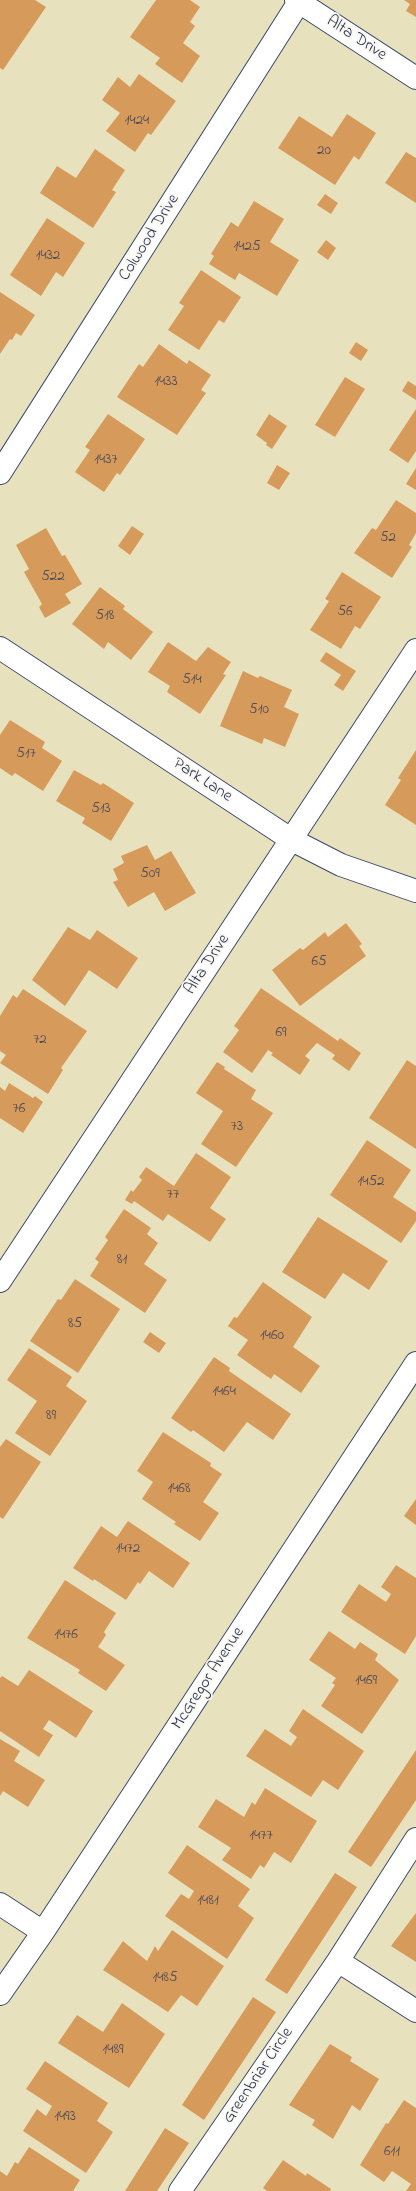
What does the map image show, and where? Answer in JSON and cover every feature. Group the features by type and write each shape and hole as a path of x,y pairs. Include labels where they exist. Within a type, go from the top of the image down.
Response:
{"street":[{"name":"Alta Drive","path":"298,1 416,78"},
{"name":"Colwood Drive","path":"0,473 298,1"},
{"name":"Park Lane","path":"0,648 292,840 341,864 416,892"},
{"name":"Alta Drive","path":"0,1281 416,650"},
{"name":"McGregor Avenue","path":"0,1994 43,1932 416,1363"},
{"name":"Greenbriar Circle","path":"180,2191 338,1961 416,1839"},
{"path":"0,1904 43,1932"},
{"path":"338,1961 416,2011"}],"building":[{"path":"0,0 35,0 46,7 3,70 0,68"},
{"path":"156,0 190,0 200,7 190,22 195,26 183,43 200,56 182,83 155,64 160,58 130,37"},
{"path":"404,0 416,0 416,17 406,11 410,4"},
{"path":"139,74 176,101 151,135 148,133 135,152 106,131 120,113 102,100 118,77 130,87"},
{"path":"347,114 376,133 359,160 354,156 335,185 278,148 299,116 332,137"},
{"path":"95,149 125,170 112,190 116,192 93,228 40,193 57,166 76,178"},
{"path":"406,152 416,158 416,203 385,183"},
{"path":"325,194 338,203 331,214 317,205"},
{"path":"254,201 284,219 270,242 299,260 277,296 239,273 235,280 209,264 214,256 211,254 231,222 238,227"},
{"path":"47,218 85,243 63,277 56,272 41,296 10,275"},
{"path":"326,240 336,248 328,260 317,252"},
{"path":"201,270 241,297 224,323 219,320 199,350 168,330 184,306 179,303"},
{"path":"0,292 35,315 21,336 16,333 0,354"},
{"path":"356,342 368,350 361,361 349,353"},
{"path":"159,344 187,364 189,360 211,375 201,390 206,393 177,435 117,397 139,364 143,367"},
{"path":"345,377 365,389 335,437 315,425"},
{"path":"408,381 416,386 416,400 402,391"},
{"path":"416,409 416,451 408,463 389,450"},
{"path":"108,414 145,439 120,475 117,473 104,492 75,472 90,450 85,447"},
{"path":"269,414 287,426 272,449 266,445 267,443 256,435"},
{"path":"277,465 290,473 279,490 267,483"},
{"path":"416,468 416,490 406,484"},
{"path":"396,500 416,513 416,533 409,545 412,547 392,578 354,553 372,528 376,530"},
{"path":"132,526 144,534 130,555 118,546"},
{"path":"46,528 62,556 65,555 82,584 65,594 71,603 45,618 39,607 42,604 24,572 29,569 16,545"},
{"path":"342,572 381,597 360,629 355,626 341,649 310,630 329,601 325,599"},
{"path":"100,587 125,606 123,609 153,632 131,660 108,642 104,649 72,624"},
{"path":"168,642 196,661 208,647 231,662 223,674 226,675 200,714 167,692 170,686 148,672"},
{"path":"326,652 356,671 343,691 334,685 341,675 320,661"},
{"path":"243,671 258,678 260,676 292,690 284,707 299,714 285,747 264,738 262,744 220,726"},
{"path":"10,720 45,742 42,748 62,761 43,791 15,773 12,776 0,768 0,735"},
{"path":"416,750 416,825 385,805 401,780 398,778"},
{"path":"74,770 101,785 103,783 134,803 111,841 82,823 85,818 56,801"},
{"path":"147,845 155,860 171,851 196,893 165,911 154,892 128,907 113,882 118,880 113,869 124,863 121,856"},
{"path":"346,923 362,944 359,946 366,956 300,1006 272,970 300,948 303,950 325,932 328,937"},
{"path":"68,927 90,940 97,930 138,958 117,989 89,970 65,1006 32,980"},
{"path":"261,988 338,1041 340,1038 361,1053 349,1071 332,1059 335,1055 317,1043 305,1056 310,1060 300,1075 271,1055 273,1053 268,1050 252,1073 223,1052 239,1030 234,1026"},
{"path":"23,989 87,1031 61,1068 63,1070 48,1094 0,1063 6,1055 0,1051 0,1016 13,995 17,998"},
{"path":"407,1060 416,1066 416,1149 369,1118"},
{"path":"217,1062 225,1067 224,1069 256,1090 251,1099 273,1113 236,1167 201,1144 223,1111 196,1093"},
{"path":"9,1083 33,1098 35,1096 43,1102 23,1133 0,1118 0,1087 5,1091"},
{"path":"367,1140 411,1170 393,1197 416,1212 416,1221 401,1243 330,1195"},
{"path":"196,1153 231,1177 210,1208 226,1219 210,1242 168,1214 163,1221 134,1201 132,1204 125,1200 131,1190 133,1192 142,1180 139,1177 146,1167 174,1186"},
{"path":"124,1209 151,1228 147,1234 158,1243 144,1264 167,1280 145,1313 90,1276 99,1262 95,1259 108,1240 105,1237"},
{"path":"318,1217 388,1261 369,1290 343,1273 325,1299 282,1272"},
{"path":"75,1279 120,1309 78,1373 30,1341 58,1299 61,1300"},
{"path":"263,1282 312,1317 293,1347 320,1366 301,1393 274,1374 271,1379 237,1355 248,1340 228,1326 234,1317 237,1318"},
{"path":"150,1332 166,1343 159,1353 143,1342"},
{"path":"29,1348 72,1377 66,1386 87,1401 50,1456 15,1433 37,1401 7,1380"},
{"path":"214,1357 230,1368 229,1371 291,1414 273,1440 247,1422 224,1452 193,1430 191,1432 171,1418"},
{"path":"163,1432 211,1463 210,1466 222,1474 203,1502 219,1513 200,1541 174,1524 176,1522 142,1499 153,1482 137,1471"},
{"path":"6,1439 41,1462 3,1519 0,1517 0,1447"},
{"path":"416,1499 416,1525 404,1516"},
{"path":"128,1521 190,1563 173,1588 149,1571 140,1584 138,1582 126,1600 94,1579 93,1581 73,1568 101,1526 117,1537"},
{"path":"396,1565 416,1578 416,1636 405,1654 341,1612 359,1584 386,1602 391,1594 381,1587"},
{"path":"65,1580 116,1613 104,1632 106,1635 98,1647 125,1665 106,1691 78,1673 80,1670 27,1638"},
{"path":"329,1631 355,1649 360,1642 378,1654 375,1660 399,1680 362,1734 321,1706 335,1685 332,1683 336,1678 309,1660"},
{"path":"29,1670 93,1711 76,1738 49,1720 43,1729 53,1735 39,1757 0,1731 0,1678 2,1676 18,1686"},
{"path":"303,1709 364,1751 338,1790 323,1780 311,1797 246,1756 265,1729 291,1746 297,1737 289,1731"},
{"path":"0,1739 20,1751 14,1761 45,1780 28,1807 3,1791 0,1796"},
{"path":"416,1750 416,1800 371,1867 348,1852"},
{"path":"265,1788 317,1821 291,1863 274,1852 264,1868 260,1865 251,1879 222,1860 231,1848 198,1827 216,1799 244,1817 252,1802 255,1805"},
{"path":"187,1845 250,1889 238,1906 254,1918 227,1959 165,1916 181,1894 189,1899 194,1891 168,1873"},
{"path":"335,1873 357,1887 287,1994 265,1980"},
{"path":"416,1913 416,1962 391,1946"},
{"path":"172,1930 224,1966 197,2006 181,1995 168,2012 103,1970 123,1941 147,1961 155,1946 158,1951"},
{"path":"253,1997 276,2012 204,2120 182,2105"},
{"path":"122,2003 165,2034 129,2088 58,2043 77,2015 103,2032"},
{"path":"330,2044 352,2057 350,2061 379,2079 360,2111 352,2105 333,2139 312,2125 315,2120 289,2105"},
{"path":"45,2061 108,2103 97,2121 113,2132 86,2173 23,2131 37,2109 46,2116 52,2106 26,2089"},
{"path":"404,2100 416,2108 416,2191 406,2191 411,2184 392,2171 384,2182 360,2165 386,2123 388,2124"},
{"path":"165,2128 189,2143 157,2191 125,2191"},
{"path":"29,2147 80,2180 73,2191 0,2191 0,2171 7,2176 15,2162 18,2164"},
{"path":"283,2160 306,2176 307,2173 331,2189 330,2191 267,2191 263,2188"}]}
